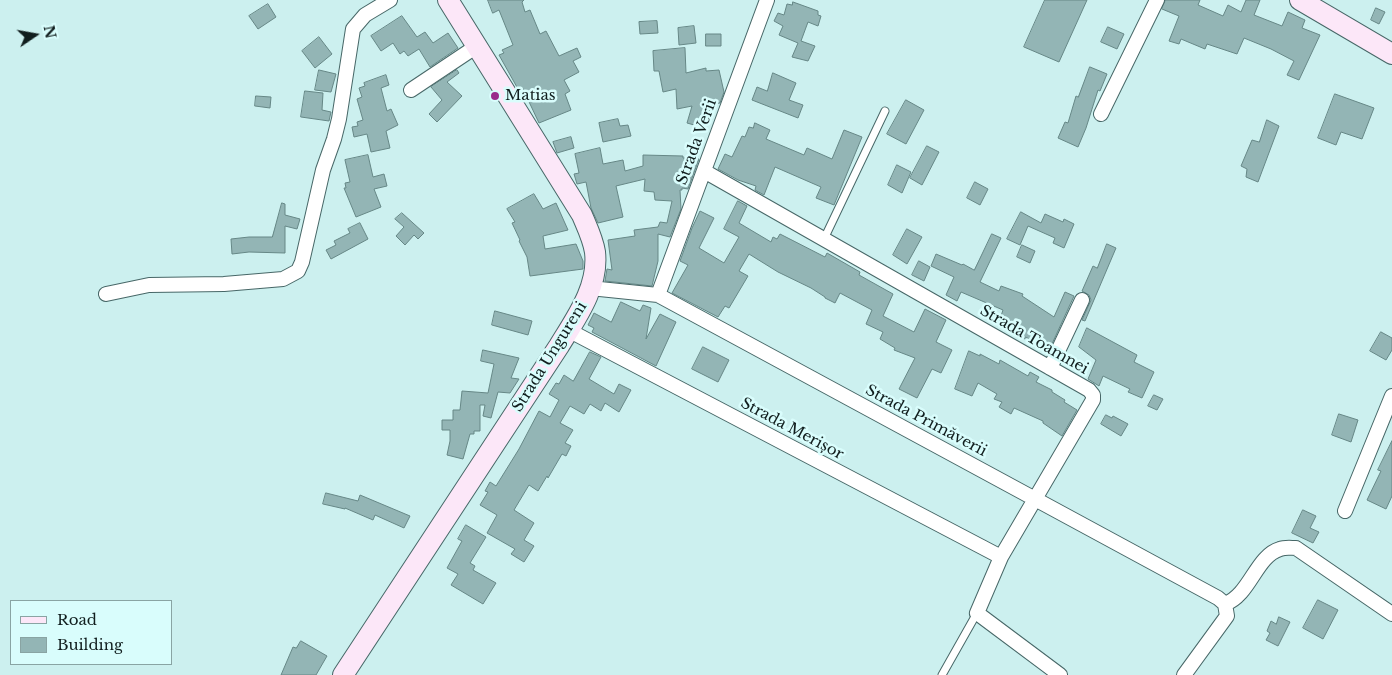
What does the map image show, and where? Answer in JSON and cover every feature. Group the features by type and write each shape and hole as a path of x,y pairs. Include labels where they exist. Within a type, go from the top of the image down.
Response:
{"main road":[{"name":"Strada Ungureni","path":"343,675 568,330 590,288 594,270 595,252 590,233 582,215 448,0"},
{"path":"1300,0 1392,54"}],"street":[{"path":"106,294 149,285 224,284 283,279 298,271 302,262 322,170 334,139 353,29 365,15 390,0"},
{"name":"Strada Verii","path":"658,295 767,0"},
{"path":"1101,114 1157,0"},
{"path":"411,90 476,46"},
{"name":"Strada Toamnei","path":"704,171 1089,390 1093,396 1093,400 1001,557 977,614"},
{"name":"Strada Primăverii","path":"590,288 658,295 1218,598 1226,610"},
{"path":"1050,368 1082,300"},
{"name":"Strada Merișor","path":"568,330 1001,557"},
{"path":"1345,511 1392,396"},
{"path":"1184,675 1226,610 1267,558 1282,548 1296,548 1392,614"},
{"path":"977,614 1060,675"}],"lane":[{"path":"824,239 885,111"},
{"path":"942,675 977,614"}],"building":[{"path":"488,0 524,0 522,2 525,12 530,10 540,34 546,31 559,56 577,48 581,57 573,61 579,72 564,80 570,91 565,94 571,110 539,123 522,87 518,89 499,55 504,53 502,50 513,45 499,10 493,13"},
{"path":"1045,0 1087,0 1059,62 1024,47"},
{"path":"1166,0 1200,0 1198,5 1223,16 1228,5 1241,12 1246,0 1260,0 1254,15 1282,26 1288,12 1305,20 1302,28 1320,35 1299,80 1287,75 1294,61 1244,38 1237,54 1207,44 1205,49 1181,39 1179,44 1169,41 1179,16 1162,9"},
{"path":"793,2 818,11 818,15 821,16 818,26 808,22 801,41 815,46 808,61 792,57 798,43 779,35 783,26 774,21 778,13 784,15 787,4 792,5"},
{"path":"268,4 276,17 258,29 249,16"},
{"path":"1376,8 1385,12 1379,24 1371,20"},
{"path":"402,16 417,37 425,32 433,43 448,33 458,48 430,67 419,49 408,56 404,51 400,54 393,43 381,51 371,36"},
{"path":"657,21 658,33 640,34 639,22"},
{"path":"694,26 696,43 679,45 678,28"},
{"path":"1108,27 1124,34 1117,49 1101,42"},
{"path":"706,34 721,34 721,46 706,46"},
{"path":"319,37 332,54 315,68 302,51"},
{"path":"685,48 686,73 706,68 706,71 719,70 724,92 720,103 713,104 705,128 687,123 692,106 677,109 676,89 663,92 659,71 654,71 653,51"},
{"path":"1090,67 1107,74 1100,91 1098,90 1078,147 1058,138 1065,122 1068,123 1076,96 1078,97"},
{"path":"319,70 336,74 331,92 315,90"},
{"path":"457,70 459,73 447,82 462,96 437,122 429,114 442,100 431,87"},
{"path":"773,73 796,83 789,100 803,105 798,118 752,100 757,87 767,91"},
{"path":"386,75 389,85 381,88 387,111 391,109 398,125 386,131 390,148 371,152 367,134 354,137 352,127 358,126 357,122 363,120 357,99 362,97 359,88 365,86 364,83"},
{"path":"305,91 323,93 322,110 331,112 329,121 301,117"},
{"path":"1335,94 1374,108 1362,139 1341,132 1336,145 1318,138"},
{"path":"256,96 271,97 270,108 255,106"},
{"path":"906,100 924,110 906,144 887,134"},
{"path":"618,119 620,126 628,125 631,136 603,142 599,123"},
{"path":"1267,120 1279,126 1258,182 1246,177 1247,169 1241,166 1252,140 1259,142"},
{"path":"755,123 770,130 766,139 804,155 807,148 832,159 844,130 862,137 834,205 816,198 821,187 775,167 764,195 755,190 756,186 738,180 718,169 725,154 732,157 742,136 745,137 749,127 753,128"},
{"path":"571,137 574,148 557,153 553,142"},
{"path":"927,146 939,152 922,185 910,178"},
{"path":"600,148 603,164 623,160 625,171 643,166 643,155 683,156 683,158 699,159 688,189 682,188 680,190 681,209 670,237 658,234 658,261 652,286 605,281 607,269 612,270 608,240 635,236 634,230 658,227 660,222 667,223 672,201 655,200 654,192 644,191 645,179 616,186 623,217 598,223 591,208 586,182 577,184 574,174 579,173 575,154"},
{"path":"368,155 373,177 384,174 387,186 374,189 381,207 356,217 344,188 346,188 345,183 350,182 345,160"},
{"path":"897,165 911,172 902,193 888,185"},
{"path":"975,182 988,189 980,205 967,198"},
{"path":"534,194 543,209 556,203 568,230 543,236 545,249 576,244 583,261 583,269 530,276 527,257 512,223 515,222 507,209"},
{"path":"738,201 747,206 739,223 771,242 773,237 777,239 780,234 825,257 827,253 860,272 859,275 893,294 883,316 914,332 925,309 946,320 936,342 952,350 941,373 932,369 917,398 899,389 915,358 894,350 895,348 880,339 883,332 866,324 872,310 840,293 835,303 749,254 739,271 748,276 729,308 725,306 718,317 672,293 688,265 680,261 700,211 714,218 699,248 724,263 739,237 724,229"},
{"path":"282,203 285,204 285,215 300,219 297,229 285,226 285,253 249,252 232,254 231,239 272,237"},
{"path":"1021,212 1041,223 1045,214 1063,222 1064,219 1074,224 1064,248 1053,243 1055,238 1028,226 1020,245 1007,239"},
{"path":"402,213 424,233 418,239 414,235 405,245 396,236 404,227 395,219"},
{"path":"360,223 368,239 331,259 326,250 336,245 334,241 350,233 348,229"},
{"path":"907,229 922,237 907,264 893,255"},
{"path":"992,234 1001,238 980,282 999,291 1001,286 1023,294 1022,296 1054,317 1065,292 1074,296 1051,346 1040,340 1039,343 1025,337 1025,339 1016,334 1018,329 999,322 1003,310 961,292 957,301 946,295 954,277 931,266 936,254 974,270"},
{"path":"1107,244 1116,248 1085,321 1082,320 1091,300 1089,295 1082,291 1093,266 1097,268"},
{"path":"1022,245 1035,251 1030,263 1017,257"},
{"path":"919,261 930,267 924,281 912,275"},
{"path":"621,302 640,311 643,305 651,308 646,339 660,314 676,322 656,366 592,332 594,328 588,325 594,313 611,322"},
{"path":"495,311 532,321 528,335 492,325"},
{"path":"1087,328 1137,355 1134,362 1154,372 1142,398 1128,392 1130,389 1103,376 1099,386 1088,379 1096,360 1079,347"},
{"path":"1381,332 1392,338 1392,350 1386,360 1370,351"},
{"path":"703,347 729,360 718,382 692,369"},
{"path":"483,350 519,358 511,378 519,379 510,393 498,392 491,418 483,416 485,405 480,405 480,431 474,431 474,434 470,434 463,459 447,455 450,430 442,430 442,420 453,420 453,410 460,410 462,391 488,393 494,364 481,361"},
{"path":"969,351 980,356 980,354 999,364 1000,360 1028,376 1030,372 1039,377 1036,382 1052,390 1052,392 1065,400 1064,402 1077,410 1062,436 1043,423 1043,421 1014,408 1011,414 999,407 1002,402 994,399 997,394 978,383 972,396 955,389"},
{"path":"590,352 601,357 589,379 614,394 619,384 631,390 619,412 605,403 601,411 590,404 584,414 570,406 560,423 573,430 565,443 571,446 566,456 562,454 538,491 529,485 514,510 534,523 524,540 534,546 524,562 511,554 515,549 487,533 497,515 480,505 488,492 485,491 490,482 496,486 519,449 539,411 550,417 559,400 549,394 556,383 559,384 564,375 573,381"},
{"path":"1154,395 1163,399 1157,410 1148,406"},
{"path":"1339,414 1358,420 1351,442 1332,435"},
{"path":"1106,415 1112,418 1113,416 1128,424 1121,436 1101,424"},
{"path":"1392,441 1392,496 1386,509 1367,500 1381,471 1378,470"},
{"path":"326,493 358,501 360,495 410,516 404,528 375,515 373,520 345,508 323,504"},
{"path":"1303,510 1316,516 1310,528 1319,532 1313,543 1292,533"},
{"path":"466,525 486,537 470,563 475,566 473,570 496,583 483,604 451,585 458,574 447,568 462,541 458,539"},
{"path":"1318,600 1338,610 1323,639 1303,628"},
{"path":"1279,617 1290,622 1278,646 1266,640 1270,633 1267,631 1271,621 1276,624"},
{"path":"301,641 327,656 316,675 281,675 293,647 296,648"}],"place":[{"name":"Matias","path":"495,96"}]}
